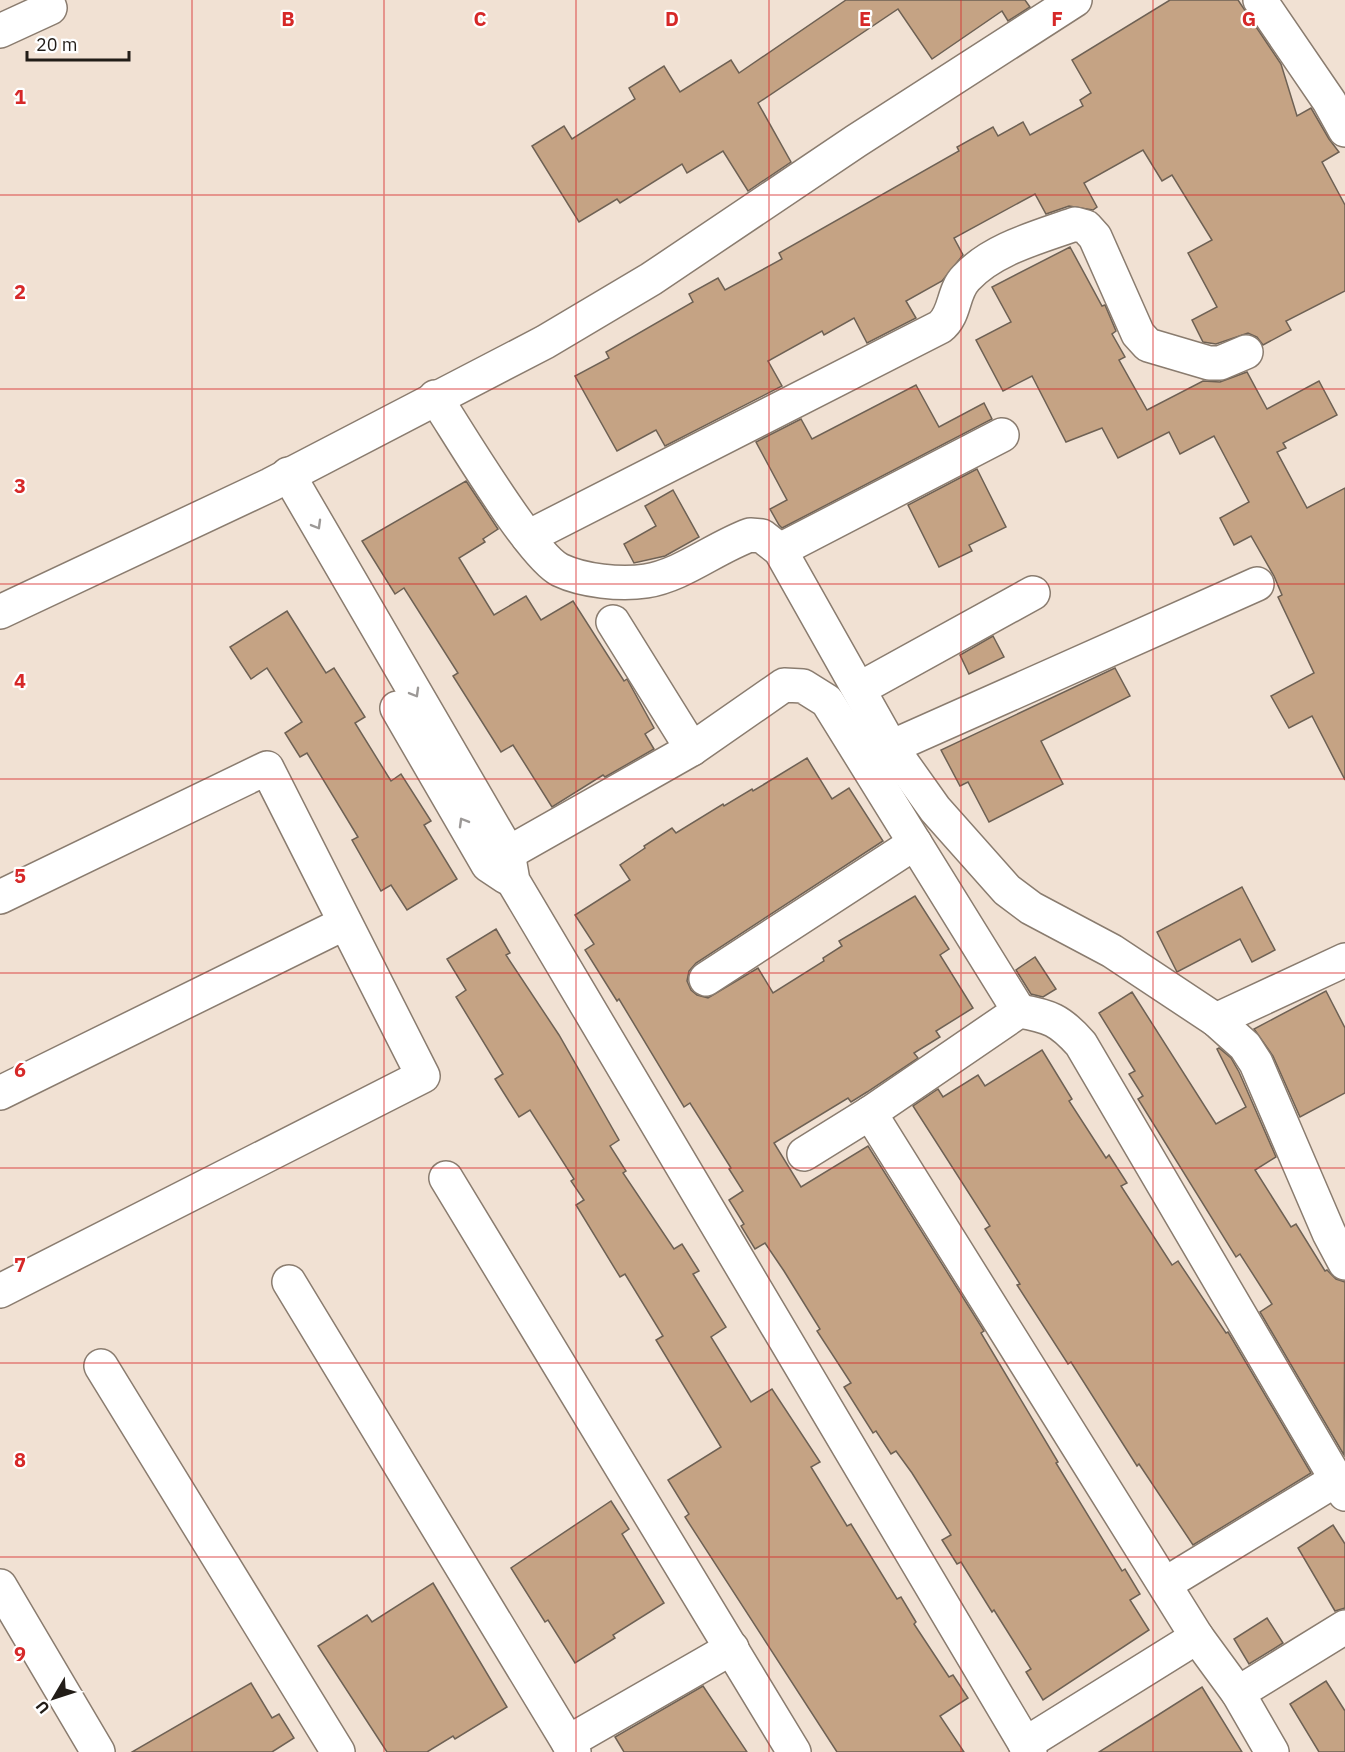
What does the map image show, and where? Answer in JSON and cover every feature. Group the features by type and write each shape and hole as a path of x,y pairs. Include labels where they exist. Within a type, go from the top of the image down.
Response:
{"street":[{"path":"0,31 51,8 47,0"},
{"path":"0,612 374,432 435,397 545,342 651,279 856,141 1075,0"},
{"path":"1260,0 1345,130"},
{"path":"528,537 940,327 948,321 961,284 988,260 1075,224 1086,227 1095,237 1138,334 1148,345 1209,363 1220,363 1246,352"},
{"path":"435,397 528,537 559,570 607,582 645,582 673,574 750,535 762,536 780,550 891,747 935,808 1007,890 1031,908 1112,951 1216,1020 1245,1046 1256,1063 1329,1233 1345,1263"},
{"path":"780,550 1002,435"},
{"path":"279,479 503,866 1027,1748 1197,1637"},
{"path":"891,747 1257,584"},
{"path":"859,689 1033,593"},
{"path":"613,622 692,749"},
{"path":"503,866 692,749 784,685 803,686 827,701 1019,1011"},
{"path":"0,897 267,768 423,1076 0,1291"},
{"path":"706,979 915,843"},
{"path":"0,1093 345,923"},
{"path":"1216,1020 1345,960"},
{"path":"804,1154 870,1113 1019,1011 1043,1015 1064,1024 1080,1044 1340,1487 1165,1584"},
{"path":"870,1113 1197,1637 1238,1693 1272,1752"},
{"path":"446,1178 794,1752"},
{"path":"289,1282 571,1747 732,1648"},
{"path":"101,1366 338,1752"},
{"path":"0,1586 98,1752"},
{"path":"1238,1693 1345,1627"}],"building":[{"path":"846,0 1025,0 1030,7 1008,21 1002,11 932,59 898,9 758,103 791,162 748,191 723,151 687,173 682,164 620,203 617,199 579,222 532,146 564,126 572,139 635,99 629,88 664,66 680,92 731,60 739,73"},
{"path":"1170,0 1238,0 1281,64 1297,116 1311,108 1339,152 1322,162 1345,205 1345,291 1286,321 1291,330 1263,345 1257,337 1248,333 1216,344 1203,342 1192,320 1217,307 1188,253 1212,240 1172,175 1162,181 1143,150 1084,183 1097,207 1093,210 1069,206 1046,214 1035,194 954,238 963,255 942,281 906,301 916,318 867,343 854,318 824,335 822,331 768,361 782,386 665,446 656,430 617,451 575,376 609,358 606,352 693,302 689,294 718,278 725,290 782,259 779,253 959,151 957,147 993,127 998,136 1023,122 1030,135 1083,106 1080,100 1091,93 1072,60"},
{"path":"1070,247 1102,306 1105,305 1116,331 1112,334 1125,357 1119,360 1147,410 1203,381 1220,382 1247,372 1267,409 1319,381 1337,415 1283,443 1286,448 1277,452 1307,508 1345,488 1345,780 1312,716 1289,728 1271,696 1314,673 1278,597 1282,595 1274,576 1251,536 1234,545 1220,518 1249,502 1214,436 1180,454 1169,432 1118,458 1102,428 1066,442 1032,376 1003,391 976,340 1011,322 992,287"},
{"path":"916,385 939,427 984,403 992,419 782,528 770,509 787,500 756,442 801,419 812,439"},
{"path":"977,469 1006,527 969,545 972,551 939,567 908,505"},
{"path":"466,481 498,529 483,539 485,542 459,558 494,615 526,596 541,620 573,601 624,681 627,679 654,728 645,734 654,749 605,777 603,775 552,807 513,745 501,752 453,676 458,673 404,588 395,594 362,541"},
{"path":"673,490 699,537 665,556 634,563 624,544 656,526 645,506"},
{"path":"287,611 326,673 334,668 365,717 355,723 391,781 401,774 431,821 424,825 457,879 407,910 391,885 381,891 352,840 358,837 307,753 300,757 285,733 302,722 267,668 251,679 230,647"},
{"path":"993,636 1004,657 969,674 960,655"},
{"path":"1115,668 1130,696 1041,741 1063,784 989,822 968,782 960,786 941,750"},
{"path":"807,758 832,799 849,788 883,841 696,963 689,971 687,981 691,990 697,995 708,998 758,968 773,993 824,961 823,958 842,946 839,941 915,896 949,949 940,955 973,1008 936,1031 940,1037 914,1053 918,1058 851,1102 848,1098 774,1143 801,1187 868,1146 984,1331 981,1333 1058,1462 1056,1463 1122,1571 1125,1569 1140,1594 1130,1600 1149,1630 1043,1700 1026,1672 1031,1669 994,1610 992,1612 961,1562 957,1564 942,1540 951,1535 912,1473 896,1451 891,1454 876,1431 873,1433 844,1387 851,1383 817,1331 820,1329 784,1271 765,1243 755,1249 741,1226 744,1224 729,1200 743,1191 729,1169 731,1168 690,1103 684,1107 619,999 617,1001 585,950 594,944 575,915 630,880 620,865 645,848 644,846 672,828 676,833 723,804 724,806 752,789 753,791"},
{"path":"1242,887 1275,950 1252,962 1240,939 1177,972 1157,932"},
{"path":"496,929 510,953 506,955 559,1035 619,1140 610,1146 626,1171 623,1173 674,1249 682,1244 699,1271 693,1274 726,1327 711,1337 751,1402 772,1389 820,1462 811,1467 847,1526 851,1524 897,1599 901,1597 916,1622 914,1624 949,1677 953,1675 968,1698 940,1716 964,1752 837,1752 685,1517 689,1514 668,1480 721,1447 656,1340 663,1336 625,1274 620,1277 576,1205 584,1200 571,1181 574,1179 530,1110 519,1117 495,1079 503,1074 456,997 466,990 447,959"},
{"path":"1035,957 1056,989 1043,997 1031,994 1016,970"},
{"path":"1326,991 1345,1028 1345,1093 1300,1117 1273,1056 1254,1029"},
{"path":"1132,992 1216,1124 1246,1107 1217,1049 1219,1048 1231,1058 1276,1157 1255,1170 1291,1227 1296,1224 1325,1271 1327,1270 1336,1279 1345,1282 1344,1455 1260,1312 1272,1304 1240,1254 1236,1257 1138,1099 1143,1096 1129,1074 1135,1071 1099,1013"},
{"path":"1042,1050 1072,1099 1069,1101 1106,1158 1109,1155 1127,1183 1121,1186 1172,1265 1178,1261 1226,1333 1228,1332 1311,1473 1193,1545 1139,1464 1137,1466 1071,1362 1068,1364 1017,1285 1020,1284 985,1229 990,1226 913,1106 938,1089 943,1097 978,1075 985,1086"},
{"path":"611,1501 629,1529 622,1534 664,1603 613,1635 615,1638 575,1663 548,1620 545,1622 511,1568"},
{"path":"1333,1525 1345,1544 1345,1608 1335,1611 1298,1548"},
{"path":"433,1583 507,1707 455,1739 453,1736 427,1752 387,1752 318,1646 367,1615 372,1622"},
{"path":"1267,1618 1283,1643 1249,1664 1234,1639"},
{"path":"1326,1681 1345,1711 1345,1752 1319,1752 1290,1704"},
{"path":"251,1683 272,1718 279,1714 294,1738 272,1752 132,1752"},
{"path":"703,1686 747,1752 624,1752 615,1737"},
{"path":"1202,1687 1242,1752 1099,1752 1147,1722"}]}
